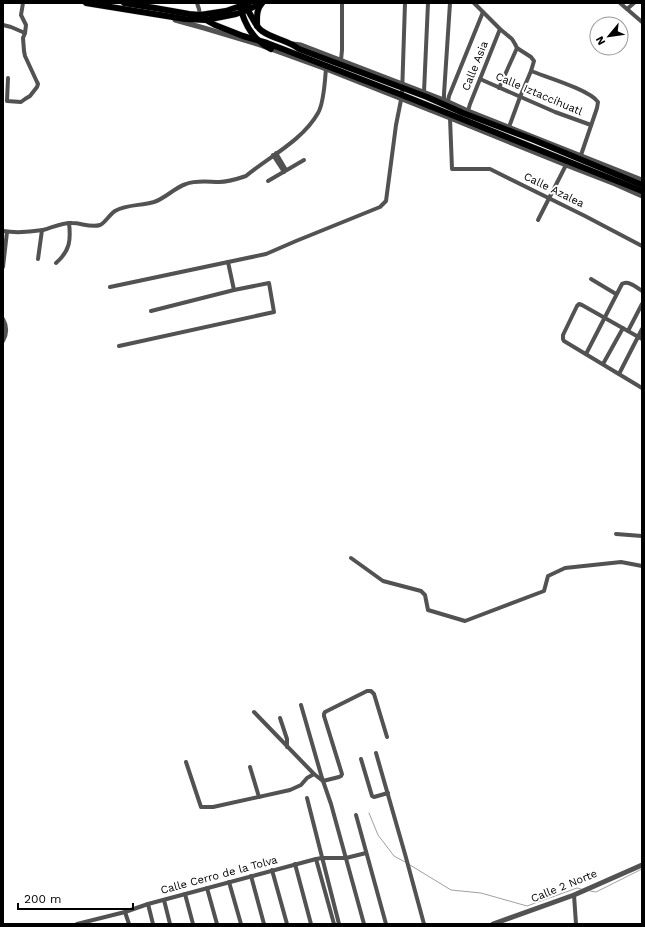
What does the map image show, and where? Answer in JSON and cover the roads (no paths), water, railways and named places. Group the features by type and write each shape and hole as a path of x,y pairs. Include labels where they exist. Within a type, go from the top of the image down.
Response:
{"main road":[{"path":"86,3 186,19 206,20 227,16 244,7"},
{"path":"126,3 200,15 217,13 262,3"},
{"path":"257,26 257,12 262,3"},
{"path":"244,7 257,26 264,32 293,44 327,65 402,86 464,113 642,185"},
{"path":"244,7 250,32 271,49"},
{"path":"206,20 243,36 327,65 401,97 642,191"}],"street":[{"path":"8,78 7,101 21,102 30,96 37,86 37,82 25,56 23,38 26,25 21,15 23,3"},
{"path":"126,3 130,9"},
{"path":"197,3 200,15"},
{"path":"341,60 342,3"},
{"path":"110,287 266,254 380,207 386,202 401,97 405,3"},
{"path":"424,92 428,3"},
{"path":"446,101 444,94 450,3"},
{"path":"474,3 512,39 517,48 531,57 534,61 509,127"},
{"path":"620,3 642,22"},
{"path":"627,9 634,3"},
{"path":"446,101 483,12"},
{"path":"3,267 5,231 42,230 72,222 95,226 102,224 109,215 116,211 129,206 154,202 187,183 236,180 246,176 304,132 318,112 323,94 327,65 150,13"},
{"path":"3,24 25,32"},
{"name":"Calle Asia","path":"468,111 500,29"},
{"path":"293,44 301,45 341,60 402,86 424,92 642,180"},
{"path":"499,88 517,48"},
{"path":"531,71 582,91 598,102 581,155"},
{"name":"Calle Iztaccíhuatl","path":"480,79 555,112 591,125"},
{"path":"401,97 642,196"},
{"name":"Calle Azalea","path":"450,118 452,169 490,169 549,197 642,246"},
{"path":"275,154 285,171"},
{"path":"268,181 304,160"},
{"path":"538,220 566,166"},
{"path":"56,263 66,252 69,244 69,223"},
{"path":"38,259 42,230"},
{"path":"228,262 234,290"},
{"path":"591,279 616,294"},
{"path":"586,354 622,284 624,282 628,283 642,291"},
{"path":"119,346 274,312 269,283 234,290 151,311"},
{"path":"640,338 579,304 563,335 564,341 642,387"},
{"path":"628,331 642,304"},
{"path":"3,319 6,333 3,341"},
{"path":"603,364 623,328"},
{"path":"619,374 640,338 642,329"},
{"path":"616,534 642,536"},
{"path":"351,558 384,580 421,591 425,595 428,610 464,621 544,591 548,576 565,568 622,562 641,566"},
{"path":"323,781 339,777 342,774 324,716 325,712 367,691 371,691 374,694 387,737"},
{"path":"301,705 331,804 364,924"},
{"path":"254,712 314,774 323,781"},
{"path":"280,718 287,739 287,747"},
{"path":"376,753 424,924"},
{"path":"361,759 372,796 374,797 388,793"},
{"path":"186,762 201,807 213,807 290,790 301,785 307,778 314,774"},
{"path":"250,767 259,797"},
{"path":"307,798 339,924"},
{"path":"356,816 386,924"},
{"name":"Calle Cerro de la Tolva","path":"77,924 295,864 322,858 346,858 366,853"},
{"path":"316,859 334,924"},
{"path":"295,864 310,924"},
{"name":"Calle 2 Norte","path":"493,924 574,895 642,865"},
{"path":"272,870 286,924"},
{"path":"251,876 264,924"},
{"path":"229,882 241,924"},
{"path":"207,888 217,924"},
{"path":"185,894 193,924"},
{"path":"574,895 576,924"},
{"path":"164,900 170,924"},
{"path":"148,904 153,924"},
{"path":"125,912 129,924"},
{"path":"103,918 105,924"},
{"path":"98,919 100,924"}],"waterway":[{"path":"369,813 378,835 394,856 405,862"},
{"path":"410,865 451,890 481,893 527,906 577,888 581,889"},
{"path":"590,891 596,892 642,869"}]}
